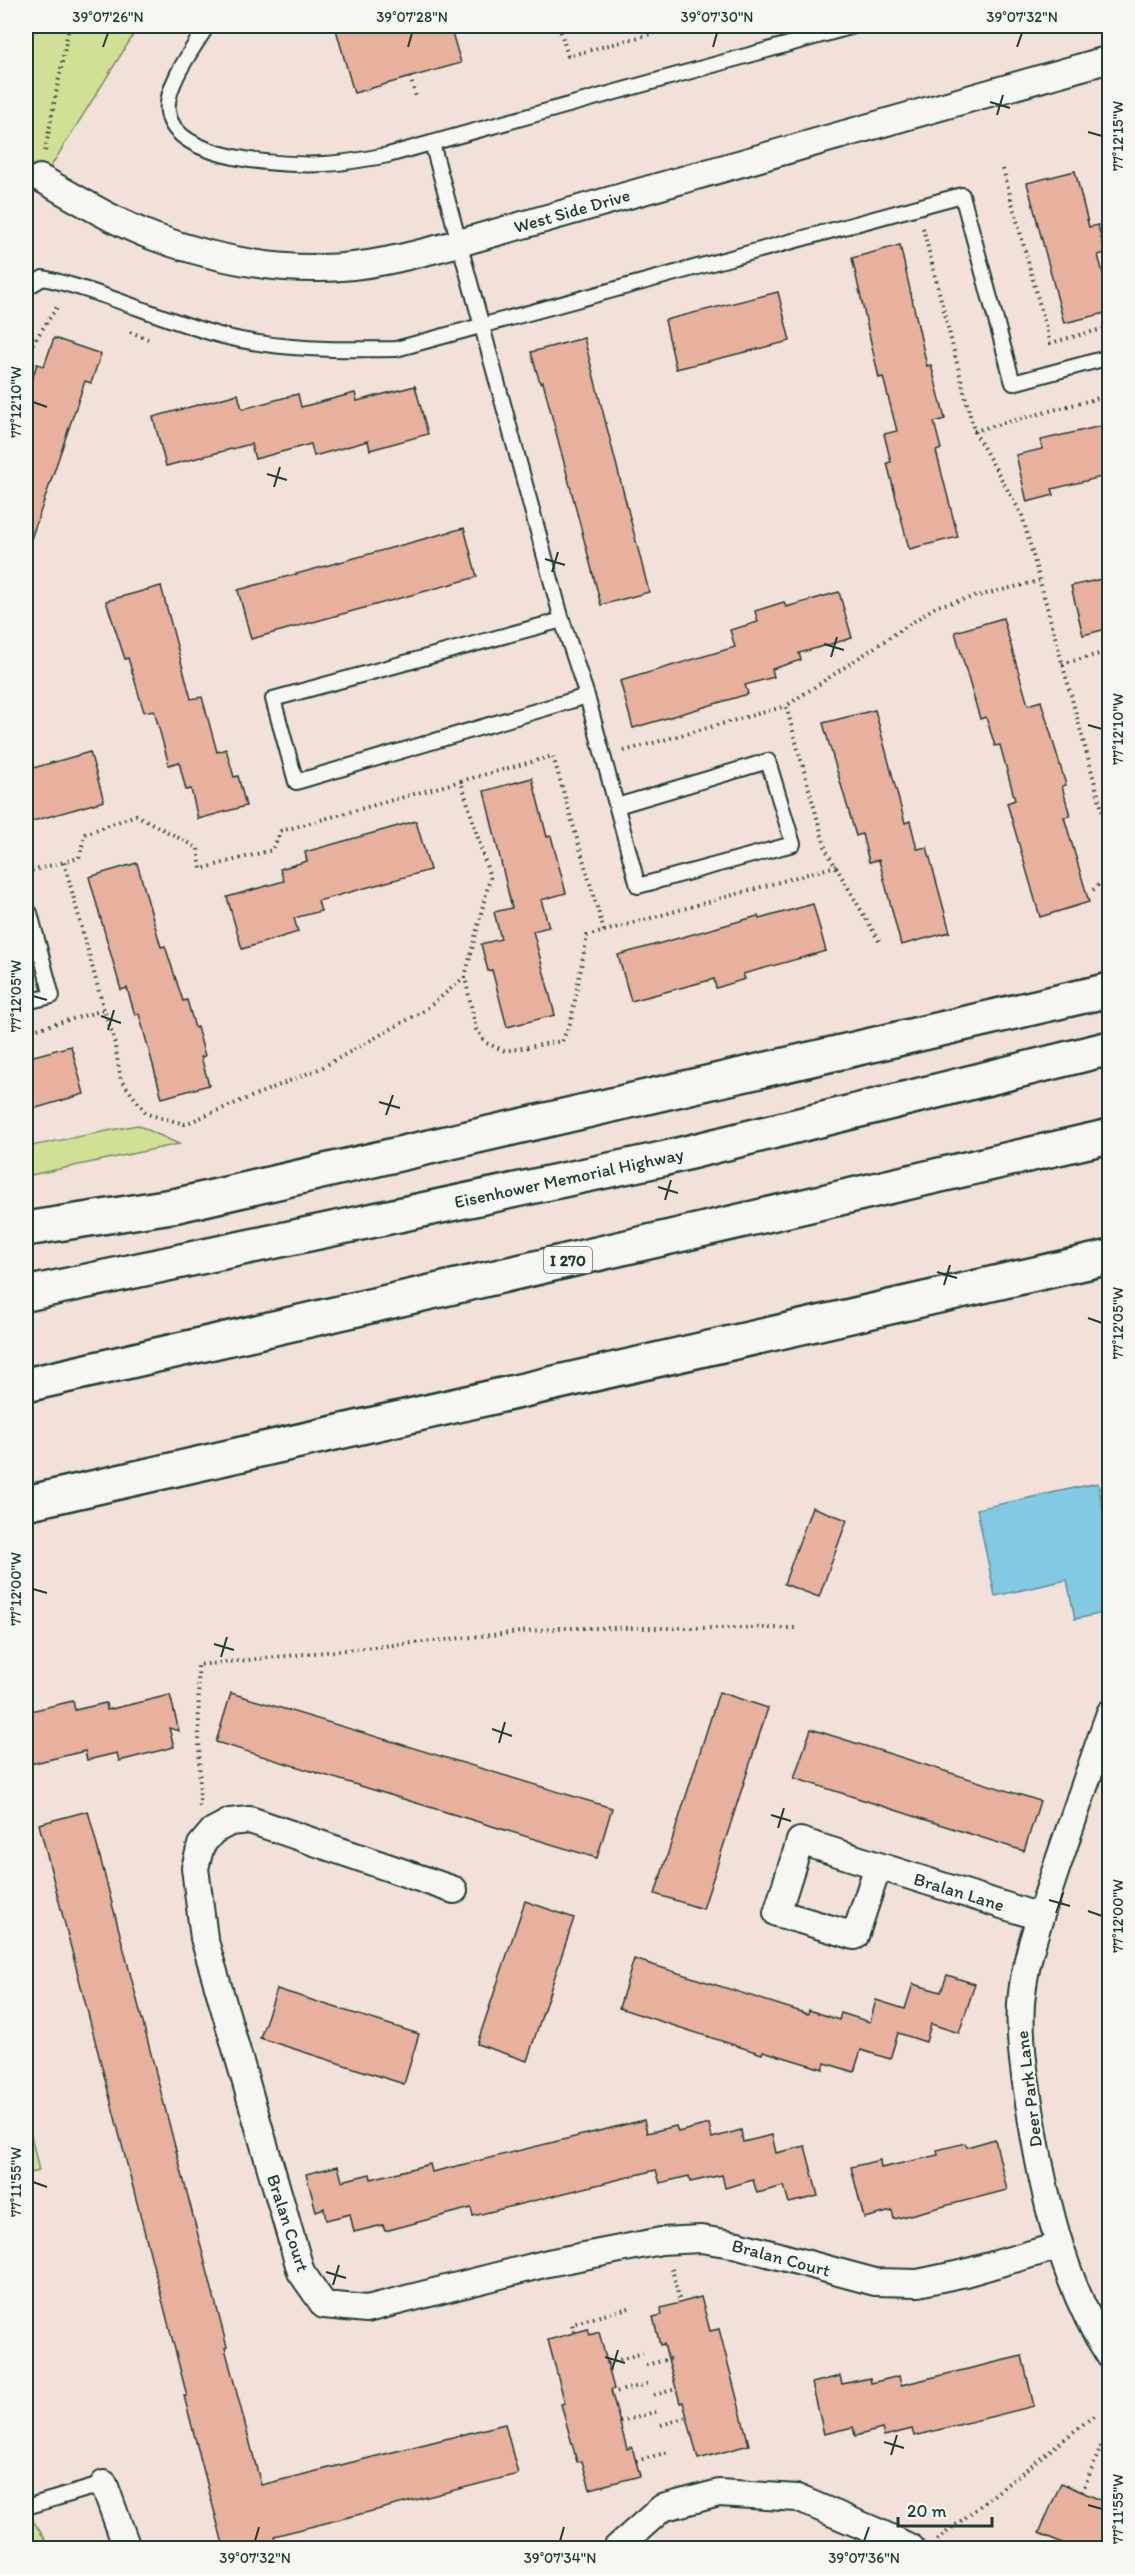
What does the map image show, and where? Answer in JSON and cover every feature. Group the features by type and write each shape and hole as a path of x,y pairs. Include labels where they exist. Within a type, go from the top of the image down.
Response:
{"highway":[{"path":"26,1229 178,1205 1110,990"},
{"name":"Eisenhower Memorial Highway","path":"26,1294 662,1159 1110,1048"},
{"name":"I 270","path":"26,1385 1110,1136"},
{"path":"26,1503 1110,1257"}],"street":[{"name":"West Side Drive","path":"39,178 152,236 224,258 275,266 320,268 377,262 459,243 1110,59"},
{"name":"Deer Park Lane","path":"1110,1713 1040,1917 1029,1954 1021,2003 1022,2059 1036,2152 1059,2246 1095,2334 1110,2356"},
{"path":"201,1845 213,1831 230,1822 250,1820 454,1890"},
{"name":"Bralan Court","path":"201,1845 195,1868 204,1938 301,2272 324,2305 367,2309 548,2263 661,2241 702,2238 885,2283 918,2283 965,2273 1059,2246"},
{"name":"Bralan Lane","path":"878,1866 1040,1917"},
{"path":"104,2484 126,2548"},
{"path":"617,2548 662,2508 719,2493 797,2498 911,2548"}],"lane":[{"path":"207,26 179,74 168,101 168,113 173,126 182,137 195,145 242,158 295,164 324,164 388,155 854,26"},
{"path":"432,143 562,620 587,696 638,886 793,844 768,761 617,806"},
{"path":"26,288 43,278 65,283 139,310 224,336 325,351 396,349 962,195 1013,383 1110,357"},
{"path":"562,620 273,699 296,782 587,696"},
{"path":"26,914 30,914 52,996 26,1002"},
{"path":"26,2507 104,2484"}],"path":[{"path":"50,126 69,26"},
{"path":"559,26 568,56 662,28 683,26"},
{"path":"410,77 417,100"},
{"path":"1003,169 1050,343 1110,327"},
{"path":"922,221 974,431 1022,515 1110,839"},
{"path":"974,431 1110,395"},
{"path":"620,752 786,706 937,606 1039,581"},
{"path":"1062,664 1110,651"},
{"path":"786,706 826,850 879,941"},
{"path":"26,872 79,858 85,834 136,815 198,848 201,869 272,850 281,831 553,756 604,931"},
{"path":"461,781 490,878 465,976 476,1029 486,1044 505,1051 562,1041 572,1021 587,936 836,866"},
{"path":"1102,810 1110,808"},
{"path":"64,862 104,1010 113,1035 121,1080 147,1114 185,1124 321,1068 425,1010 465,976"},
{"path":"1093,890 1110,874"},
{"path":"26,1032 104,1010"},
{"path":"201,1845 198,1665 560,1628 798,1628"},
{"path":"671,2264 680,2303"},
{"path":"574,2332 572,2324 632,2307"},
{"path":"608,2363 643,2353"},
{"path":"646,2365 674,2358"},
{"path":"612,2393 651,2383"},
{"path":"654,2395 676,2389"},
{"path":"620,2422 658,2411"},
{"path":"936,2541 1096,2414"},
{"path":"661,2425 687,2417"},
{"path":"1082,2492 1109,2428"},
{"path":"636,2461 668,2452"}],"green space":[{"path":"26,26 139,26 26,206"},
{"path":"137,1125 179,1144 26,1176 26,1147"},
{"path":"26,2113 39,2171 26,2174"},
{"path":"26,2510 51,2548 26,2548"}],"water":[{"path":"1098,1483 1109,1540 1109,1612 1075,1619 1067,1580 995,1596 977,1509"}],"building":[{"path":"335,26 450,26 461,63 354,93"},
{"path":"1075,171 1089,227 1098,225 1105,253 1098,255 1110,299 1110,312 1064,323 1027,183"},
{"path":"900,245 927,366 931,365 945,419 934,422 941,449 936,451 958,537 909,549 887,463 891,462 884,434 897,431 883,377 879,378 852,258"},
{"path":"778,292 790,341 676,369 665,320"},
{"path":"54,338 101,354 91,383 85,381 30,542 26,542 26,398 37,364 44,366"},
{"path":"584,338 649,592 601,605 543,382 540,383 531,352"},
{"path":"415,386 428,434 370,450 368,441 314,456 311,444 255,459 251,444 166,466 153,417 238,394 242,409 298,394 301,407 355,393 357,401"},
{"path":"1110,424 1110,475 1052,489 1054,495 1027,502 1016,455 1042,449 1041,440"},
{"path":"464,528 477,577 251,639 238,590"},
{"path":"1110,577 1110,628 1083,635 1071,586"},
{"path":"161,586 191,699 202,697 217,752 226,749 234,777 238,776 246,806 198,819 191,789 186,790 179,762 169,765 154,710 144,712 128,658 125,659 106,601"},
{"path":"839,592 852,638 799,653 801,660 772,669 774,677 745,685 748,694 633,728 620,681 735,647 730,630 758,622 755,611 784,602 786,607"},
{"path":"1003,618 1028,705 1041,701 1066,785 1062,786 1070,816 1064,817 1089,902 1040,917 1007,803 1015,800 1000,745 995,746 986,717 980,719 955,632"},
{"path":"875,710 905,823 910,821 917,849 927,847 950,932 901,945 879,860 869,862 862,834 856,836 823,723"},
{"path":"90,752 104,801 26,823 26,770"},
{"path":"532,778 547,837 551,836 566,893 541,900 549,927 533,931 555,1015 507,1027 492,970 488,971 481,944 501,939 494,912 512,908 484,791"},
{"path":"416,821 430,870 318,901 321,911 294,918 298,932 242,949 227,897 284,881 280,869 307,861 305,852"},
{"path":"137,863 161,947 165,946 183,1001 187,1000 195,1028 197,1027 205,1056 201,1057 209,1085 162,1098 139,1014 135,1015 127,988 121,990 89,877"},
{"path":"813,904 826,951 743,974 745,979 716,988 714,979 631,1001 618,955 758,916 759,919"},
{"path":"71,1046 84,1094 26,1111 26,1058"},
{"path":"812,1507 847,1520 819,1597 784,1584"},
{"path":"719,1692 768,1708 703,1909 655,1894"},
{"path":"231,1693 612,1808 597,1858 216,1742"},
{"path":"170,1695 179,1731 169,1728 174,1747 119,1761 117,1753 87,1760 85,1751 26,1765 26,1712 73,1701 75,1710 106,1703 107,1710"},
{"path":"811,1729 1040,1801 1024,1851 794,1778"},
{"path":"88,1811 261,2485 505,2424 518,2474 274,2536 278,2548 224,2548 39,1824"},
{"path":"525,1901 574,1918 527,2061 477,2044"},
{"path":"634,1959 808,2014 809,2010 839,2020 841,2013 870,2022 876,2000 905,2009 913,1984 941,1992 947,1975 975,1984 959,2033 931,2024 926,2042 898,2033 890,2059 861,2050 854,2072 825,2063 823,2069 763,2051 762,2054 619,2008"},
{"path":"277,1989 419,2034 404,2084 260,2038"},
{"path":"644,2120 647,2133 676,2126 678,2132 709,2124 712,2138 741,2130 743,2142 772,2135 776,2153 805,2146 818,2196 789,2203 784,2186 757,2193 753,2180 725,2188 722,2175 690,2182 689,2176 660,2183 656,2170 473,2216 471,2208 385,2231 383,2225 354,2232 350,2214 326,2220 324,2208 316,2211 306,2174 338,2166 342,2181 370,2174 371,2179 430,2164 432,2172"},
{"path":"995,2139 1007,2190 894,2219 892,2211 864,2218 851,2167 880,2160 881,2168 938,2155 937,2150 965,2143 967,2147"},
{"path":"701,2297 710,2331 719,2329 749,2445 698,2459 683,2402 680,2403 664,2344 660,2345 653,2317 662,2315 661,2308"},
{"path":"588,2329 590,2335 599,2332 614,2389 611,2390 627,2449 632,2447 640,2476 590,2489 582,2461 577,2462 561,2404 565,2403 548,2340"},
{"path":"1022,2356 1034,2406 914,2436 912,2429 884,2436 882,2429 855,2436 853,2427 824,2434 812,2383 840,2376 842,2384 870,2378 871,2383 899,2376 901,2385"},
{"path":"1061,2483 1110,2504 1110,2548 1074,2548 1039,2533"}]}
